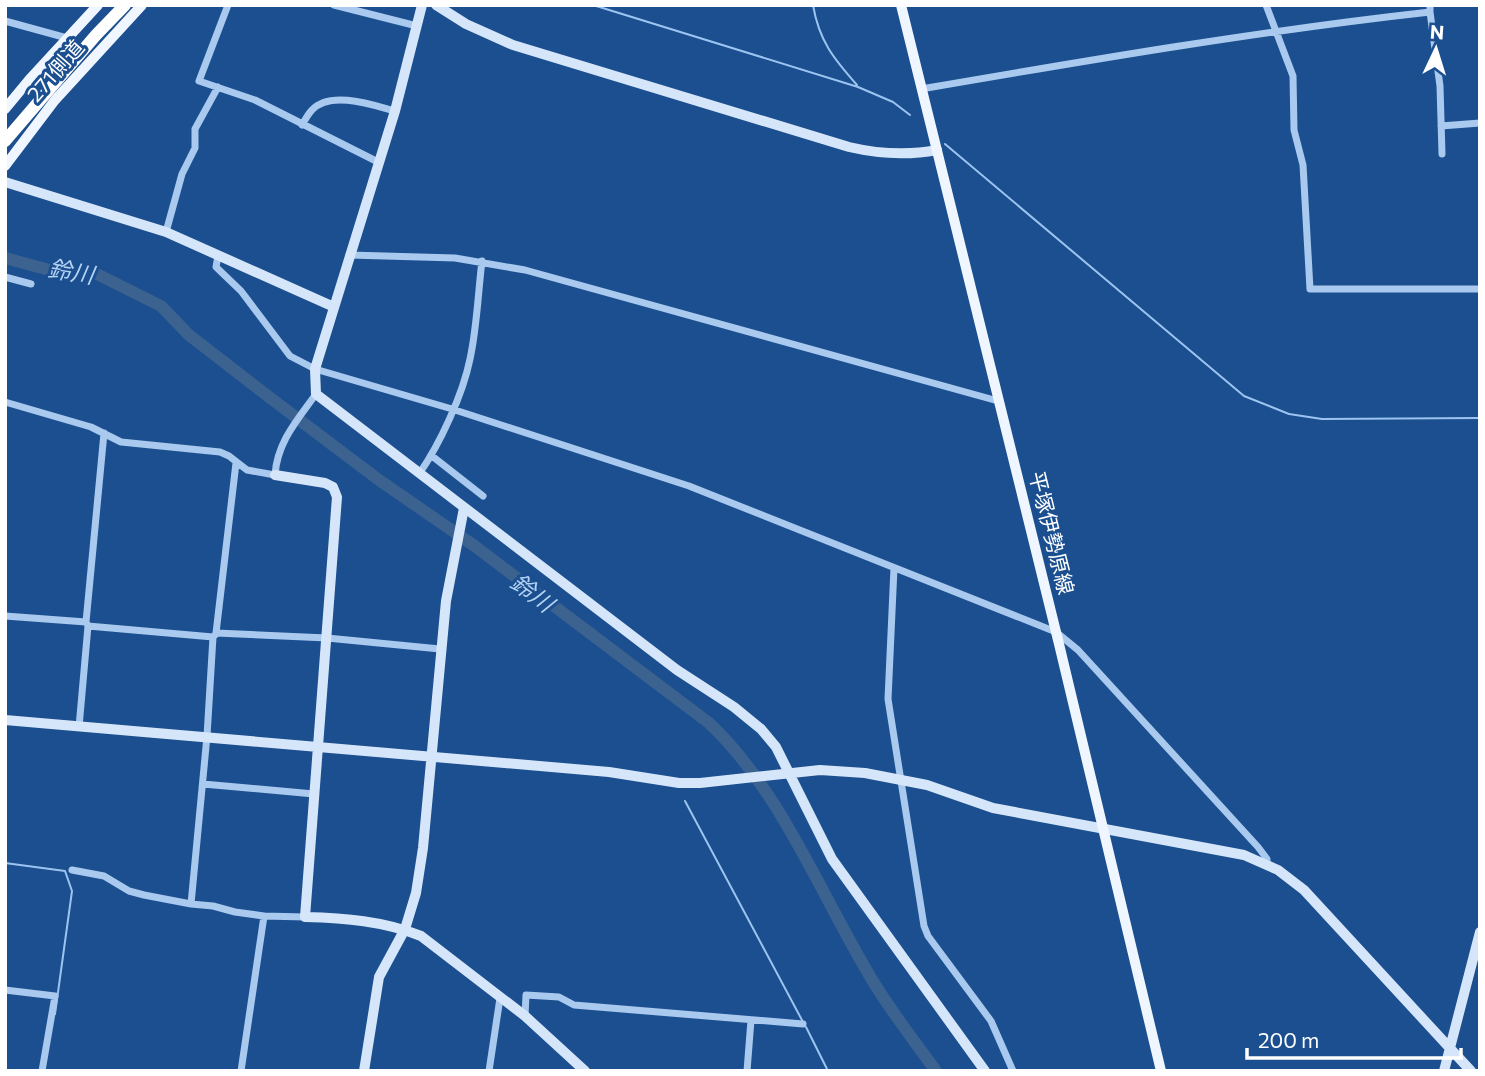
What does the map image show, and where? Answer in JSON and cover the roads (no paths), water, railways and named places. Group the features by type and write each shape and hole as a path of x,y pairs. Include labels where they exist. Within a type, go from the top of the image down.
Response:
{"highway":[{"path":"5,129 114,5"},
{"path":"5,141 125,5"}],"main road":[{"path":"5,109 98,5"},
{"name":"271側道","path":"5,166 55,100 142,5"},
{"name":"平塚伊勢原線","path":"901,5 1161,1071"}],"street":[{"path":"228,5 199,81 255,100 378,162"},
{"path":"334,5 417,26"},
{"path":"275,475 284,439 316,394 315,369 394,111 422,5"},
{"path":"436,5 466,24 513,45 849,147 890,154 915,154 937,150"},
{"path":"1266,5 1293,76 1294,130 1303,165 1310,289 1480,289"},
{"path":"920,89 1276,31 1430,9 1440,86 1442,154"},
{"path":"5,21 66,38"},
{"path":"166,232 182,174 195,148 195,129 218,87"},
{"path":"302,125 313,108 340,99 394,111"},
{"path":"1441,126 1480,122"},
{"path":"5,182 166,232 334,307"},
{"path":"349,255 455,258 525,270 998,401"},
{"path":"218,256 216,267 242,291 290,356 315,369 453,409 689,486 1056,632 1078,650 1258,847 1267,859 1267,864"},
{"path":"419,474 432,456 453,409 470,360 482,261"},
{"path":"5,277 31,284"},
{"path":"316,394 464,511 677,670 747,716 761,729 776,747 784,774 832,859 985,1071"},
{"path":"5,402 91,427 121,442 220,452 247,470 325,482 333,487 337,497 304,917"},
{"path":"79,727 104,433"},
{"path":"432,456 483,496"},
{"path":"191,904 215,635 236,463"},
{"path":"364,1071 379,977 405,929 416,893 423,848 440,649 453,559 464,511"},
{"path":"894,568 888,699 924,926 928,936 991,1021 1013,1071"},
{"path":"5,616 215,635 327,638 440,649"},
{"path":"5,720 608,772 679,783 720,782 820,770 900,778 993,808 1231,852 1267,864 1304,890 1471,1071"},
{"path":"202,784 314,794"},
{"path":"72,870 104,876 129,891 144,895 235,912 363,921 405,929 421,936 525,1016 585,1071"},
{"path":"241,1071 264,916"},
{"path":"1444,1071 1480,932"},
{"path":"5,990 55,996 42,1071"},
{"path":"525,1016 526,995 559,997 574,1005 803,1024"},
{"path":"489,1071 500,998"},
{"path":"747,1071 751,1020"}],"waterway":[{"path":"593,5 858,87 893,102 910,115"},
{"path":"813,5 823,39 841,67 857,85"},
{"path":"945,144 1244,396 1289,414 1322,419 1480,418"},
{"name":"鈴川","path":"5,258 64,274 95,273 161,306 189,335 273,400 379,480 476,547 709,723 735,750 758,780 799,847 874,983 936,1071"},
{"path":"685,801 803,1022"},
{"path":"5,863 65,871 72,891 55,1014"},
{"path":"806,1027 828,1071"}]}
